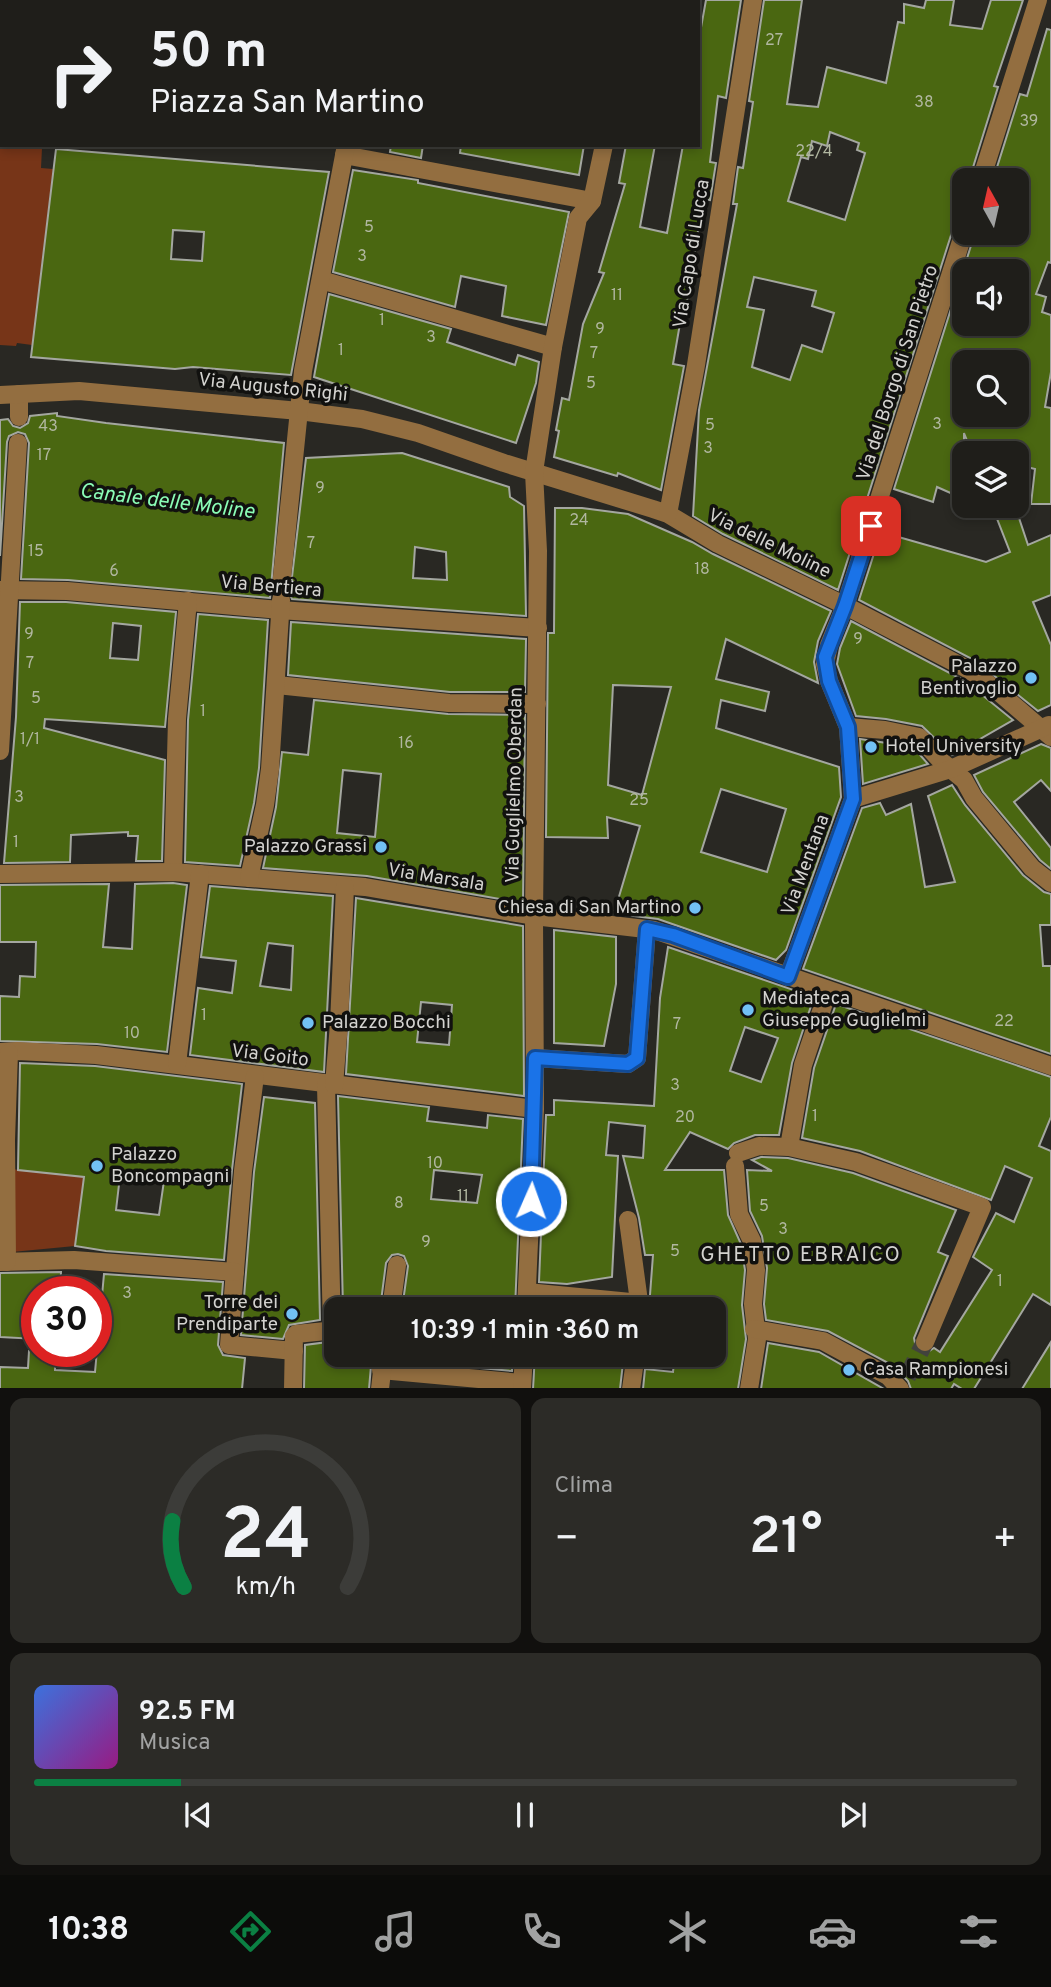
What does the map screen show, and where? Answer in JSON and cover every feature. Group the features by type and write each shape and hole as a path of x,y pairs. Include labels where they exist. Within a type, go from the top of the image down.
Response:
{"street":[{"name":"Via Capo di Lucca","path":"668,514 696,365 753,0"},
{"path":"985,168 1038,0"},
{"name":"Via Guglielmo Oberdan","path":"527,1297 535,1109 538,551 534,472 553,347 578,218 593,201 604,147"},
{"path":"249,878 265,805 303,371 345,150 593,201"},
{"name":"Via del Borgo di San Pietro","path":"845,606 960,245"},
{"path":"321,280 553,347"},
{"name":"Via Augusto Righi","path":"0,395 79,391 342,416 390,426 534,472"},
{"path":"19,394 19,417"},
{"path":"0,751 5,590 19,443"},
{"name":"Via delle Moline","path":"534,472 668,514 718,544 971,671 1048,730"},
{"name":"Via Bertiera","path":"5,590 67,591 188,601 281,599 538,628"},
{"path":"173,872 177,719 188,601"},
{"name":"Via Mentana","path":"788,977 853,799 848,727 825,664 829,645 845,606"},
{"path":"277,685 449,703 537,705"},
{"path":"848,727 886,730 919,737 964,780 974,798 1032,868 1051,883"},
{"path":"853,799 951,769 1048,730"},
{"name":"Via Marsala","path":"0,874 173,872 249,878 422,895 534,916 647,929 673,935 828,991 1051,1066"},
{"path":"177,1064 200,874"},
{"path":"333,1297 330,1085 340,1024 345,887"},
{"path":"535,1058 628,1064 637,1058 647,929"},
{"path":"789,1147 803,1065 828,991"},
{"name":"Via Goito","path":"5,1053 17,1051 96,1055 535,1109"},
{"path":"5,1053 4,1262 74,1260 235,1272"},
{"path":"255,1076 243,1171 229,1345 294,1351"},
{"path":"749,1388 757,1339 754,1329 754,1260 752,1241 739,1214 736,1159 759,1146 789,1147 856,1162 982,1207 925,1342"},
{"path":"628,1220 640,1297"},
{"path":"393,1297 397,1265"},
{"path":"754,1329 823,1342 902,1384"},
{"path":"293,1388 294,1336 324,1331"},
{"path":"380,1388 382,1367"},
{"path":"394,1367 426,1382 522,1386 523,1367"},
{"path":"631,1388 634,1367"}],"shaded area":[{"path":"0,147 42,148 41,168 53,169 32,345 0,345"},
{"path":"87,1153 75,1246 12,1252 11,1169 64,1174"}],"building":[{"path":"706,0 741,0 726,98 718,96 710,162 716,163 710,200 703,199 686,307 683,306 673,364 684,366 661,490 618,473 617,476 554,457 559,431 556,430 562,398 569,400 583,324 604,273 599,272 625,184 619,183 626,147 655,147 640,227 667,233 683,147 700,147 700,33"},
{"path":"764,0 802,0 787,104 818,107 827,67 886,83 898,22 904,23 904,4 924,8 926,0 954,0 950,25 982,29 991,0 1023,0 994,86 998,87 973,168 952,168 952,232 838,590 723,534 693,516 699,410 737,204 733,204 738,167 743,168 753,102 749,101","holes":["830,132 859,143 857,150 865,153 845,220 788,201 801,157 808,159 812,141 827,146","754,277 816,291 812,306 834,313 822,352 802,345 790,380 752,367 764,310 747,307"]},
{"path":"1047,29 1051,30 1051,263 1048,262 1036,294 1046,297 1042,312 1051,315 1051,372 1045,407 1051,408 1051,504 1031,504 1035,469 1029,468 1029,441 967,441 964,433 964,441 952,441 952,494 937,487 933,502 894,489 952,306 952,336 1029,336 1029,259 967,259 971,245 1029,245 1029,168 997,168 1020,94 1027,96"},
{"path":"391,147 423,147 421,158 390,152"},
{"path":"461,147 584,147 579,175 460,153"},
{"path":"56,149 329,172 291,375 31,357","holes":["173,230 204,232 202,261 171,259"]},
{"path":"353,170 418,180 418,183 569,212 546,325 502,316 506,286 461,276 455,307 333,272"},
{"path":"329,294 451,329 447,342 515,365 518,355 539,362 536,383 516,443 314,377"},
{"path":"57,413 57,416 106,423 284,443 270,598 68,580 21,579 29,443 25,434 18,432 9,436 7,442 0,556 0,420 8,419 13,426 20,428 28,423 30,416"},
{"path":"402,453 509,487 510,497 524,506 526,616 292,599 290,594 306,458","holes":["415,547 446,552 447,580 413,578"]},
{"path":"555,508 582,508 628,514 692,542 831,611 818,641 814,662 818,683 726,639 716,679 769,692 765,711 721,700 716,728 839,767 841,797 786,950 776,960 658,919 615,910 640,826 607,817 608,838 546,837 548,633 554,633","holes":["613,685 671,687 642,795 608,785","721,789 786,809 767,872 701,852"]},
{"path":"997,518 1019,518 1028,545 1051,535 1051,595 1033,602 1051,645 1051,705 1038,711 976,661 859,600 881,532 986,562 1010,552"},
{"path":"20,602 66,602 176,612 165,727 45,719 44,728 165,760 162,861 136,861 138,836 128,836 128,832 71,835 70,862 4,863 16,717","holes":["113,623 141,626 138,660 110,658"]},
{"path":"198,614 268,620 259,768 240,866 185,862 188,720"},
{"path":"851,621 965,681 1013,720 952,755 922,726 856,716 837,664 840,648"},
{"path":"291,622 526,639 525,692 450,692 288,675"},
{"path":"314,700 448,714 525,715 523,903 367,876 263,868 276,807 282,752 308,755","holes":["343,770 381,774 375,837 337,833"]},
{"path":"860,739 913,747 928,764 863,784"},
{"path":"1041,744 1051,748 1051,791 1041,780 1014,802 1051,848 1051,869 1040,860 983,792 974,775"},
{"path":"952,785 965,805 1023,875 1044,892 1051,894 1051,925 1040,925 1043,966 1051,966 1051,1054 803,969 862,808 880,803 886,815 911,804 925,887 955,882 928,796"},
{"path":"109,884 103,947 132,949 135,884 187,885 167,1052 97,1044 0,1041 0,996 19,997 20,976 35,977 36,942 0,942 0,885"},
{"path":"210,886 333,896 324,1072 190,1055 198,988 232,993 236,961 201,957","holes":["268,943 293,946 291,990 260,986"]},
{"path":"356,898 523,926 524,1096 346,1074","holes":["421,1002 452,1005 449,1045 417,1042"]},
{"path":"554,930 616,937 616,984 604,1046 554,1043"},
{"path":"668,947 814,997 792,1063 779,1135 755,1135 734,1143 728,1149 690,1132 665,1170 724,1170 728,1215 741,1244 745,1270 742,1305 746,1339 738,1388 643,1388 645,1369 673,1372 674,1367 726,1367 726,1297 650,1297 653,1255 645,1255 639,1218 623,1156 643,1158 645,1126 609,1122 606,1155 618,1156 612,1277 567,1284 539,1282 546,1115 554,1115 554,1100 654,1106 660,998","holes":["745,1027 778,1038 761,1082 730,1071"]},
{"path":"836,1004 1051,1077 1051,1117 1039,1146 1051,1151 1051,1305 1033,1294 975,1388 960,1388 954,1384 952,1388 911,1388 908,1381 894,1366 828,1331 766,1320 764,1304 767,1268 762,1236 750,1211 747,1170 772,1171 752,1160 761,1157 788,1158 853,1173 956,1210 938,1252 948,1256 914,1338 916,1348 926,1353 934,1348 940,1352 992,1270 973,1257 996,1213 1014,1222 1032,1178 1005,1166 991,1200 860,1151 802,1138 814,1068"},
{"path":"20,1063 95,1066 242,1084 224,1260 75,1246 84,1177 18,1170","holes":["120,1176 164,1181 159,1215 116,1210"]},
{"path":"338,1096 429,1107 427,1121 487,1128 488,1115 523,1119 516,1297 404,1297 408,1266 404,1256 392,1255 386,1263 382,1297 343,1297","holes":["434,1170 482,1175 477,1203 431,1199"]},
{"path":"264,1097 315,1103 320,1320 289,1325 283,1339 241,1335 254,1172"},
{"path":"61,1272 61,1276 21,1276 21,1338 0,1337 0,1273"},
{"path":"104,1274 223,1282 218,1345 223,1355 245,1358 242,1388 0,1388 0,1367 55,1367 55,1370 95,1372 95,1367 112,1367 112,1276"},
{"path":"1051,1342 1051,1388 1023,1388"},
{"path":"324,1343 324,1367 371,1367 369,1388 304,1388 305,1345"},
{"path":"768,1343 819,1352 882,1388 761,1388"},
{"path":"469,1367 512,1367 512,1371"},
{"path":"534,1367 623,1367 620,1388 533,1388"}],"tunnel":[{"path":"907,1377 925,1342"}],"place":[{"name":"Palazzo Bentivoglio","path":"1031,678"},
{"name":"Hotel University","path":"871,747"},
{"name":"Palazzo Grassi","path":"381,847"},
{"name":"Chiesa di San Martino","path":"695,908"},
{"name":"Mediateca Giuseppe Guglielmi","path":"748,1010"},
{"name":"Palazzo Bocchi","path":"308,1023"},
{"name":"Palazzo Boncompagni","path":"97,1166"},
{"name":"Torre dei Prendiparte","path":"292,1314"},
{"name":"Casa Rampionesi","path":"849,1370"}],"district":[{"name":"GHETTO EBRAICO","path":"801,1255"}],"route":[{"path":"531,1201 535,1058 628,1064 637,1058 647,929 673,935 788,977 853,799 848,727 825,669 825,657 871,526"}],"water label":[{"name":"Canale delle Moline","path":"167,502"}]}
